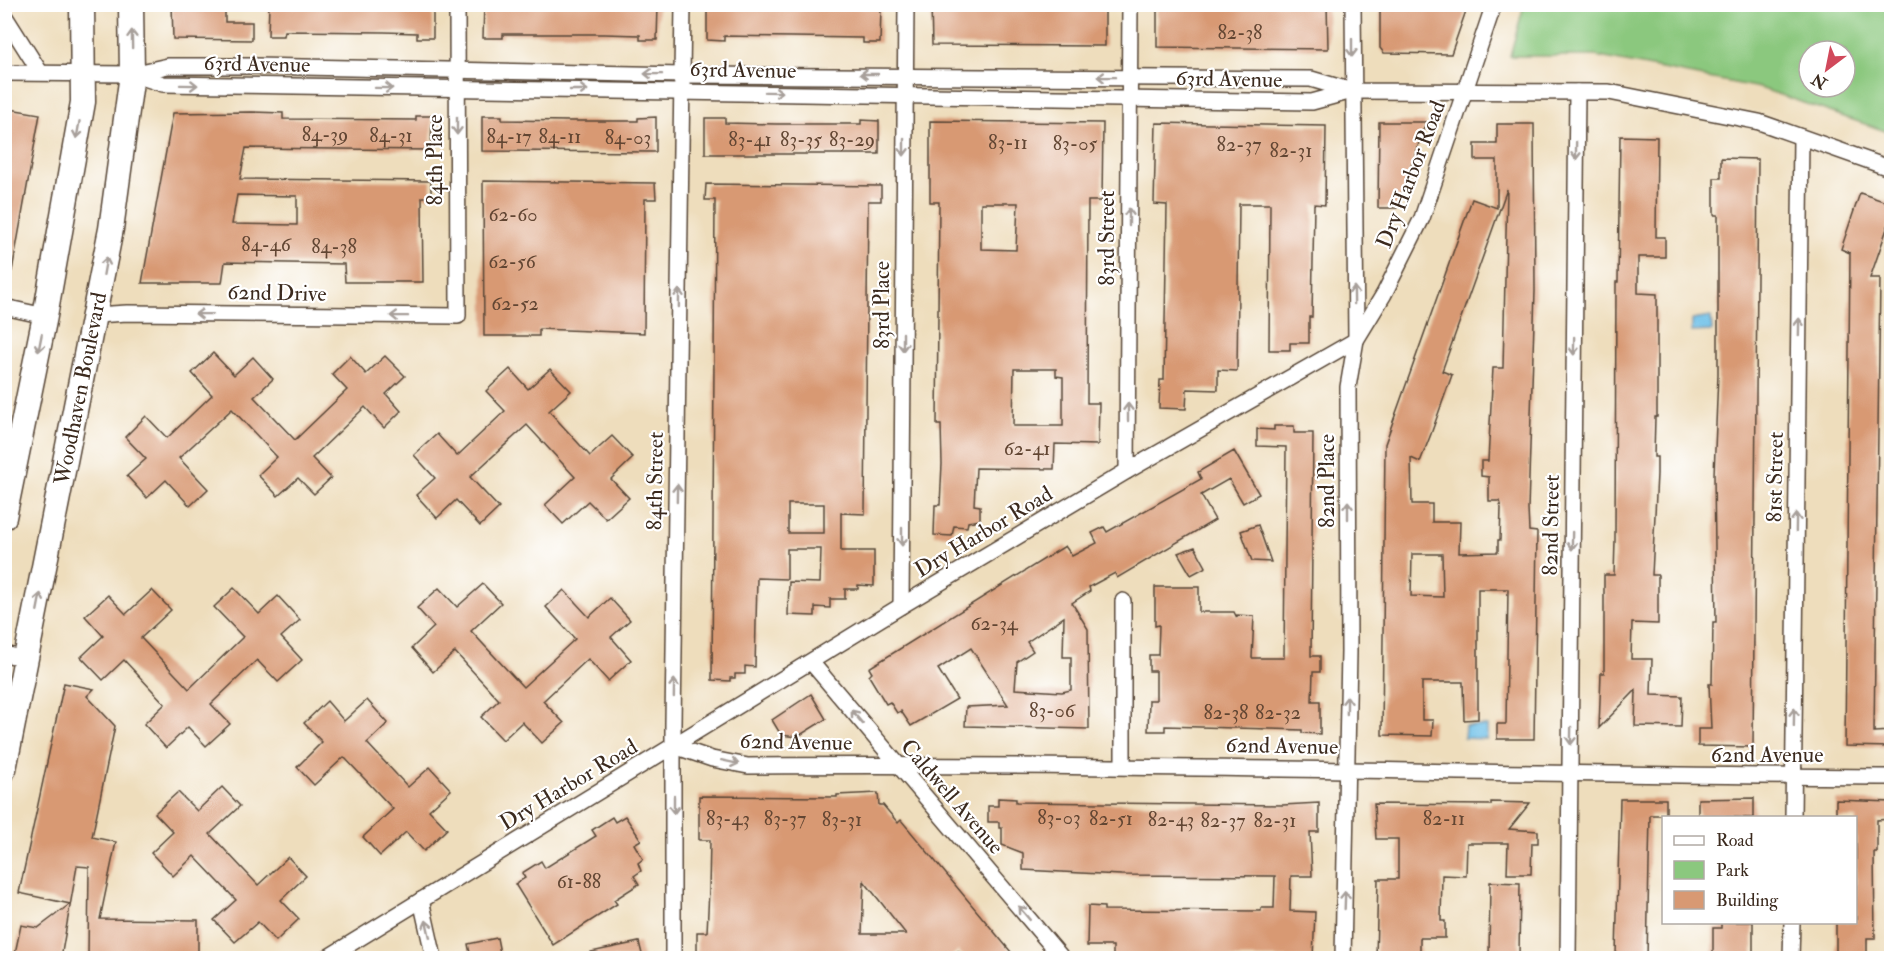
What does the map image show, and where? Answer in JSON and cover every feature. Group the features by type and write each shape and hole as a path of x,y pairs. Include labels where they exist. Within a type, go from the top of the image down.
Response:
{"main road":[{"path":"4,517 45,316 83,102 82,4"},
{"name":"Woodhaven Boulevard","path":"4,769 28,659 111,229 132,74 131,4"}],"street":[{"name":"84th Place","path":"458,4 456,69 458,316"},
{"name":"84th Street","path":"673,958 683,4"},
{"name":"83rd Place","path":"901,606 906,4"},
{"name":"83rd Street","path":"1127,471 1131,4"},
{"name":"82nd Place","path":"1343,958 1349,652 1348,387 1356,340 1353,4"},
{"name":"Dry Harbor Road","path":"327,958 901,606 1127,471 1356,340 1384,294 1422,218 1494,4"},
{"path":"4,15 40,72"},
{"name":"63rd Avenue","path":"4,73 132,74 168,66 456,69 682,75 904,74 1311,79 1352,91"},
{"name":"63rd Avenue","path":"132,74 163,84 682,90 1312,102 1352,91 1609,92 1759,122 1892,169"},
{"name":"82nd Street","path":"1568,958 1577,92"},
{"name":"81st Street","path":"1793,816 1801,136"},
{"path":"4,307 45,316"},
{"name":"62nd Drive","path":"96,315 141,313 458,316"},
{"path":"1123,601 1123,766"},
{"path":"4,654 28,659"},
{"name":"Caldwell Avenue","path":"811,662 1062,958"},
{"name":"62nd Avenue","path":"674,746 748,766 1346,768 1570,774 1892,777"},
{"path":"421,900 434,958"},
{"path":"1791,958 1792,924"}],"green space":[{"path":"1524,5 1891,5 1891,133 1760,88 1595,56 1510,56"}],"water":[{"path":"1711,317 1712,331 1692,332 1692,320"},
{"path":"1465,726 1487,726 1487,739 1464,738"}],"building":[{"path":"172,4 225,4 225,22 252,22 252,40 173,39"},
{"path":"269,4 433,4 433,38 417,38 417,33 384,32 285,31 284,36 268,36"},
{"path":"484,4 654,4 658,6 657,40 640,40 640,35 604,34 503,34 503,38 483,38"},
{"path":"931,4 1105,4 1105,46 932,45"},
{"path":"1157,4 1327,4 1328,49 1157,47"},
{"path":"1380,4 1468,5 1451,54 1384,53 1380,48"},
{"path":"707,5 881,8 880,43 863,43 863,38 724,36 724,41 707,40"},
{"path":"4,108 40,114 12,271 4,270"},
{"path":"173,113 283,113 283,119 416,120 416,116 432,116 431,150 246,148 240,179 431,181 431,197 422,197 423,282 345,282 344,264 225,262 222,283 142,283","holes":["237,195 297,196 297,225 232,224"]},
{"path":"482,116 502,116 502,120 568,121 638,121 638,118 656,117 656,152 482,151"},
{"path":"705,118 725,118 725,123 776,124 861,124 861,120 879,121 879,154 705,154"},
{"path":"930,121 1103,123 1102,201 1088,201 1087,403 1099,403 1098,445 1055,444 1054,469 976,468 974,505 980,506 980,520 968,522 967,527 954,526 952,536 934,535 935,505 940,505 942,464 941,425 937,425 939,202 930,202","holes":["981,203 1018,203 1016,250 981,249","1014,369 1056,369 1056,376 1063,377 1063,426 1013,426"]},
{"path":"1379,122 1426,122 1397,208 1378,208"},
{"path":"1156,123 1326,126 1325,205 1314,204 1312,317 1309,317 1309,343 1290,343 1290,350 1269,350 1270,204 1239,204 1237,371 1218,370 1218,390 1187,389 1186,409 1159,408 1160,380 1164,380 1167,205 1154,204"},
{"path":"1497,124 1534,124 1535,291 1528,509 1529,531 1537,532 1534,739 1497,739 1497,724 1506,724 1508,589 1478,589 1478,719 1464,720 1463,682 1422,682 1422,720 1433,720 1432,736 1382,735 1385,444 1472,199 1497,208 1497,160 1475,160 1475,144 1497,144","holes":["1507,189 1503,368 1493,368 1488,461 1481,461 1481,476 1489,477 1489,501 1499,501 1501,508 1500,540 1498,540 1498,552 1459,553 1460,522 1432,522 1432,504 1412,504 1411,458 1420,462 1431,434 1452,375 1442,371","1412,554 1442,554 1443,597 1411,596"]},
{"path":"1620,136 1657,137 1656,237 1665,237 1665,257 1638,257 1638,293 1657,294 1657,417 1655,417 1654,457 1657,457 1657,474 1652,575 1658,575 1658,624 1632,623 1631,659 1652,659 1651,695 1682,696 1681,727 1635,726 1636,690 1599,728 1601,673 1604,673 1604,575 1614,575 1616,282 1618,282"},
{"path":"1721,158 1758,159 1753,747 1698,746 1698,729 1711,729 1709,684 1712,684 1713,622 1716,622 1714,475 1718,374 1718,215 1714,215 1714,178 1721,178"},
{"path":"483,181 655,183 656,199 645,199 644,333 539,329 539,336 484,336"},
{"path":"706,184 881,186 881,201 868,201 865,514 841,513 841,551 874,551 874,586 858,585 858,589 845,589 845,599 830,599 830,608 815,607 815,616 788,615 789,582 820,583 821,549 787,549 787,579 757,578 755,667 745,666 745,674 735,674 735,678 730,678 730,681 712,680 715,200 705,200","holes":["788,504 824,504 824,533 788,533"]},
{"path":"1860,193 1892,204 1892,214 1870,278 1880,278 1874,732 1892,731 1892,747 1845,746 1850,253 1841,249"},
{"path":"213,353 234,375 253,357 273,379 254,397 295,440 347,390 332,374 350,356 366,374 385,356 405,376 386,394 401,411 384,428 365,407 312,458 331,478 314,494 298,478 278,496 258,475 277,457 232,409 179,458 208,489 190,506 166,480 147,498 127,476 146,459 125,437 146,416 167,438 212,395 192,373"},
{"path":"510,369 528,389 550,369 571,391 549,411 590,456 612,436 633,458 611,479 629,498 606,519 588,501 563,524 545,505 575,477 527,425 470,477 499,508 480,526 456,500 437,518 416,495 435,478 414,455 437,434 457,456 505,411 486,391"},
{"path":"1274,426 1294,426 1294,433 1313,433 1311,656 1320,656 1320,672 1313,672 1312,701 1320,701 1320,734 1302,733 1302,730 1165,726 1165,731 1148,731 1149,700 1156,700 1156,671 1149,671 1149,655 1158,655 1159,625 1155,626 1155,587 1199,587 1199,612 1234,612 1237,618 1237,615 1254,616 1252,658 1284,658 1286,447 1257,446 1257,429 1274,430"},
{"path":"1234,451 1259,494 1243,503 1229,479 1201,495 1215,520 1117,578 1115,573 1089,587 1090,591 1072,603 1088,629 1089,729 965,726 966,707 1008,705 971,648 938,669 957,699 911,726 901,711 897,713 890,702 886,704 869,676 872,673 869,668 1065,546 1072,556 1097,543 1092,533 1104,527 1107,532 1201,479 1198,472","holes":["1064,617 1063,657 1071,657 1071,690 1062,692 1015,689 1017,662 1033,651 1027,642"]},
{"path":"1258,525 1271,562 1252,561 1241,531"},
{"path":"1195,547 1206,567 1191,575 1178,553"},
{"path":"483,584 501,603 471,631 523,687 575,639 546,607 564,590 589,617 610,598 630,620 611,637 631,660 608,681 588,659 543,701 564,723 542,743 522,722 503,740 481,717 499,700 455,652 433,672 412,648 434,627 417,608 439,588 457,607"},
{"path":"234,588 259,614 278,596 300,620 281,637 302,660 278,682 257,660 211,704 230,724 206,746 188,727 166,748 144,724 165,704 124,660 103,680 81,657 103,636 85,616 108,595 126,614 152,590 171,610 141,638 189,689 243,637 214,607"},
{"path":"64,683 94,689 87,696 115,726 92,837 116,842 100,919 198,920 198,958 88,958 89,867 77,866 61,958 14,958 21,925 38,928 70,904 19,893"},
{"path":"811,694 826,719 797,737 781,735 772,720"},
{"path":"367,700 388,723 367,743 408,787 430,767 451,790 429,810 447,829 424,851 406,832 380,856 363,837 393,809 344,757 314,785 297,767 322,742 304,723 327,701 344,721"},
{"path":"222,787 240,806 210,834 258,885 288,857 306,876 281,900 299,919 276,941 258,922 235,942 214,920 236,900 194,856 173,876 151,853 173,832 155,813 178,792 197,811"},
{"path":"878,793 879,805 883,805 898,823 901,820 1016,958 965,958 958,951 949,958 697,958 697,932 707,932 710,840 699,840 699,796 837,797 837,795","holes":["864,881 906,934 862,934"]},
{"path":"998,798 1016,799 1016,802 1283,805 1319,803 1319,832 1310,832 1312,876 1291,876 1290,911 1315,912 1313,958 1113,958 1113,946 1087,946 1088,906 1104,907 1104,910 1261,911 1261,908 1274,908 1275,876 1121,875 1023,870 1023,853 1002,845 1002,828 999,828 999,822 988,822 988,806 998,806"},
{"path":"1754,798 1754,816 1698,816 1698,799"},
{"path":"1620,799 1666,799 1666,815 1650,815 1647,958 1618,958 1616,955"},
{"path":"1836,800 1892,802 1892,819 1877,820 1877,852 1874,852 1875,938 1867,938 1867,956 1864,958 1836,958 1836,924 1857,924 1857,816 1836,816"},
{"path":"1491,802 1530,803 1509,829 1538,831 1538,843 1532,843 1531,874 1507,874 1508,843 1467,843 1466,876 1442,875 1441,921 1445,921 1445,938 1420,938 1420,958 1376,958 1378,879 1398,879 1398,839 1376,839 1374,804 1491,805"},
{"path":"625,816 641,840 634,844 643,859 638,863 641,871 634,876 639,884 614,900 617,904 553,945 515,884 525,878 522,873 541,861 545,868 596,836 592,830 612,817 615,822"},
{"path":"1490,882 1520,883 1519,958 1489,958"},
{"path":"1721,924 1753,924 1753,958 1723,958 1721,954 1713,954 1713,928 1721,928"},
{"path":"497,938 501,958 471,958 468,944"},
{"path":"639,942 643,958 592,958 591,952"}]}
